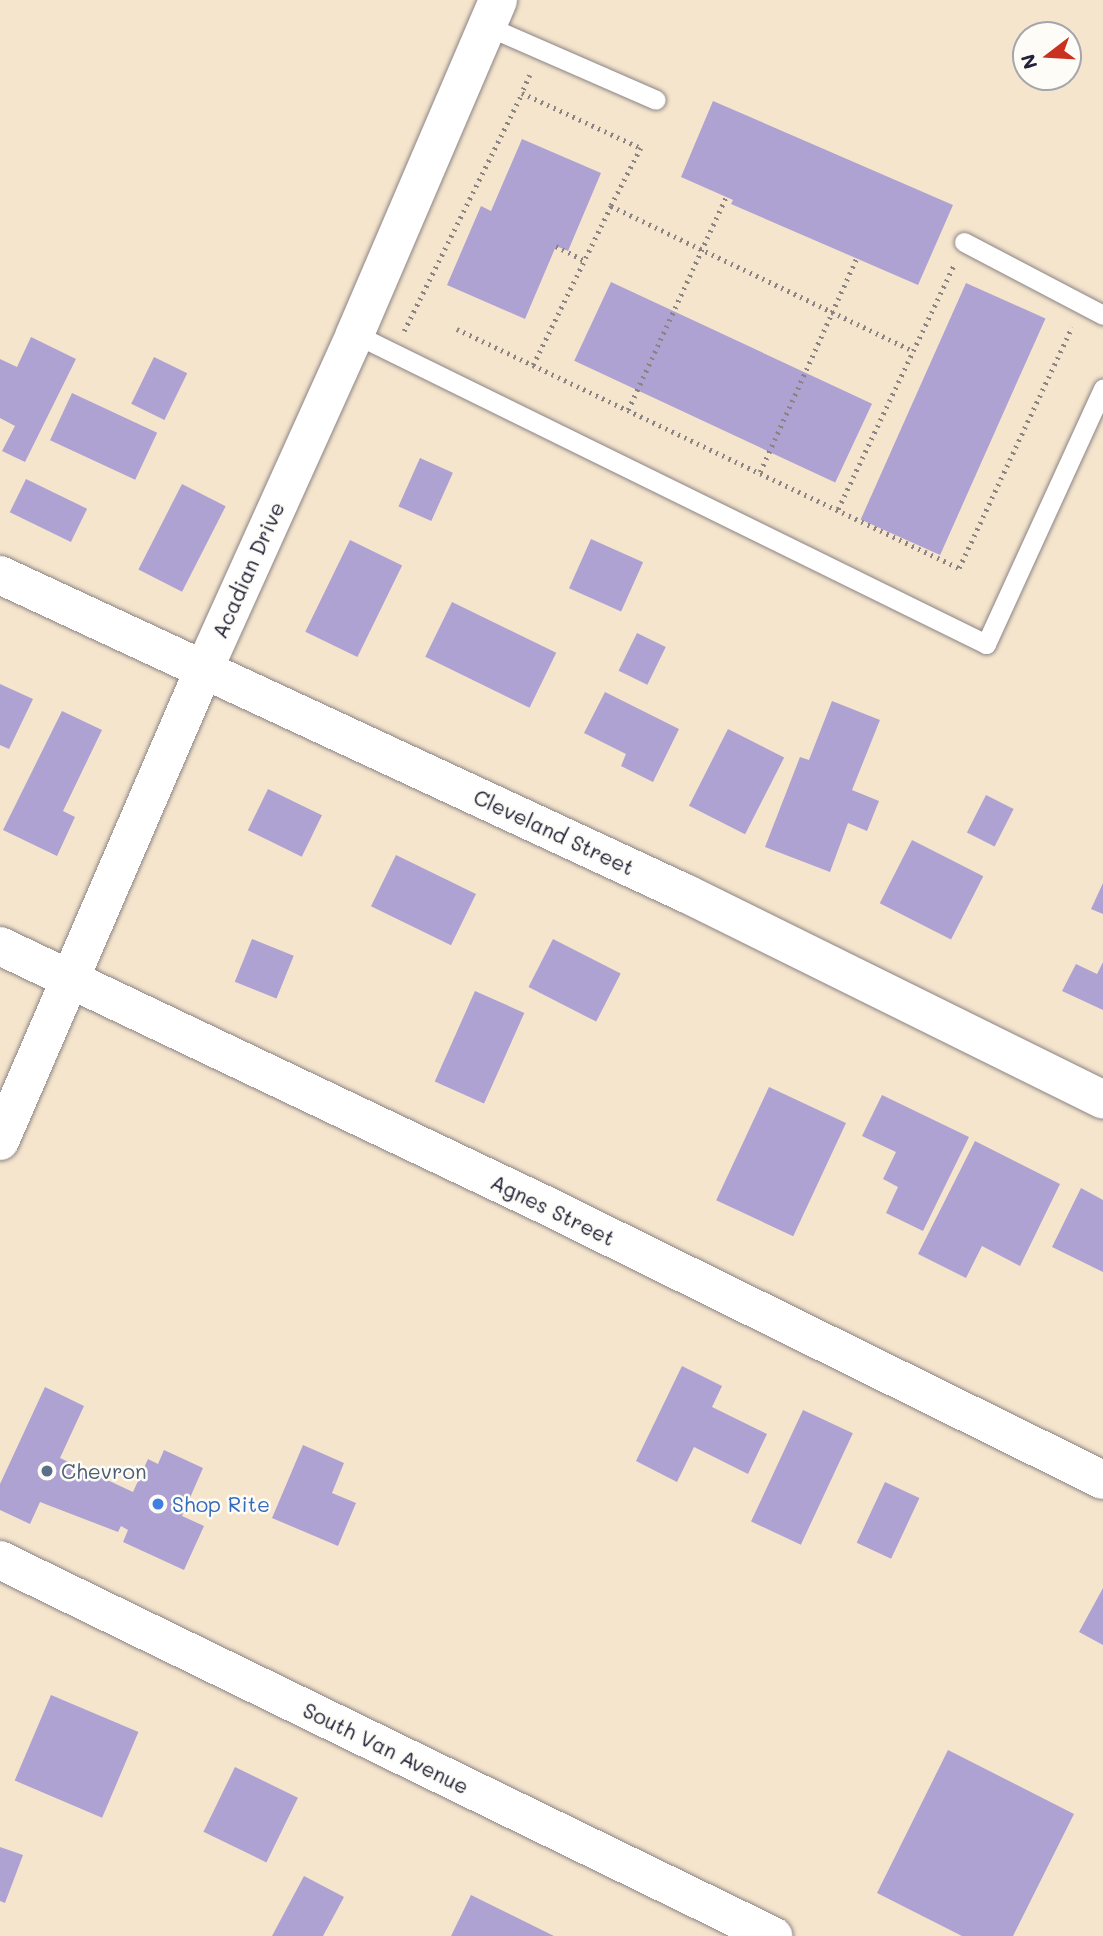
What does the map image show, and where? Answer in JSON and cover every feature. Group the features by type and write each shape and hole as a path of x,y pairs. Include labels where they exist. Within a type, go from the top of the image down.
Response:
{"street":[{"name":"Acadian Drive","path":"0,1141 204,669 355,334 493,13"},
{"name":"Cleveland Street","path":"0,575 687,894 1103,1100"},
{"name":"Agnes Street","path":"0,946 543,1205 1103,1480"},
{"name":"South Van Avenue","path":"0,1560 773,1936"}],"lane":[{"path":"493,13 542,50 656,100"},
{"path":"964,242 1103,315"},
{"path":"355,334 986,644 1103,387"}],"path":[{"path":"394,352 542,50"},
{"path":"522,93 640,148 533,365"},
{"path":"628,410 726,197"},
{"path":"611,206 914,351"},
{"path":"838,509 964,242"},
{"path":"556,246 584,260"},
{"path":"760,472 856,259"},
{"path":"457,329 959,568 1083,304"}],"building":[{"path":"713,101 953,205 918,285 731,204 733,200 681,177"},
{"path":"522,139 601,173 568,251 556,246 525,319 447,285 481,206 491,211"},
{"path":"611,282 872,404 835,483 574,361"},
{"path":"966,283 1045,318 940,555 861,520"},
{"path":"31,337 76,359 25,462 2,451 15,426 0,418 0,359 17,367"},
{"path":"154,357 187,373 164,420 131,404"},
{"path":"72,393 157,433 135,480 50,440"},
{"path":"420,458 453,473 431,521 398,506"},
{"path":"26,479 87,509 71,542 10,512"},
{"path":"182,484 226,506 182,592 138,570"},
{"path":"591,539 643,562 621,612 569,588"},
{"path":"350,540 402,565 357,657 305,632"},
{"path":"452,602 556,653 530,708 425,657"},
{"path":"637,633 666,647 647,685 619,671"},
{"path":"0,684 33,699 9,749 0,745"},
{"path":"605,692 679,729 653,782 621,766 626,754 584,733"},
{"path":"832,701 880,720 852,790 879,801 867,831 848,823 830,872 765,847 800,757 809,760"},
{"path":"62,711 102,730 63,811 75,817 57,856 3,830"},
{"path":"728,729 784,758 745,834 689,806"},
{"path":"268,789 322,815 302,857 248,830"},
{"path":"986,795 1014,809 995,846 967,832"},
{"path":"912,840 983,876 951,940 880,903"},
{"path":"396,855 476,894 451,945 371,906"},
{"path":"1103,883 1103,914 1091,909"},
{"path":"252,939 294,956 276,999 235,982"},
{"path":"553,939 621,974 596,1022 528,987"},
{"path":"1103,962 1103,1010 1062,991 1076,964 1097,974"},
{"path":"475,991 524,1013 484,1103 435,1081"},
{"path":"769,1087 846,1123 793,1236 716,1200"},
{"path":"882,1095 969,1137 923,1231 886,1213 898,1187 883,1179 896,1152 862,1136"},
{"path":"975,1141 1060,1184 1020,1266 982,1246 966,1278 918,1254"},
{"path":"1081,1188 1103,1200 1103,1272 1052,1247"},
{"path":"682,1366 722,1386 712,1407 767,1434 748,1474 694,1447 677,1482 636,1461"},
{"path":"45,1387 84,1406 60,1458 133,1492 148,1459 158,1464 164,1450 203,1468 182,1516 204,1526 184,1570 123,1542 128,1530 121,1526 118,1532 40,1502 30,1524 0,1510 0,1484"},
{"path":"803,1410 853,1433 801,1545 751,1521"},
{"path":"303,1445 344,1463 332,1493 356,1503 338,1546 272,1518"},
{"path":"885,1482 919,1498 891,1559 857,1543"},
{"path":"1103,1588 1103,1645 1079,1632"},
{"path":"51,1695 138,1732 102,1818 15,1781"},
{"path":"948,1750 1074,1814 1013,1936 962,1936 877,1893"},
{"path":"235,1767 298,1798 266,1862 203,1832"},
{"path":"0,1847 23,1855 5,1903 0,1901"},
{"path":"304,1876 344,1897 323,1936 272,1936"},
{"path":"471,1895 554,1936 451,1936"}],"place":[{"name":"Chevron","path":"47,1471"},
{"name":"Shop Rite","path":"158,1504"}]}
